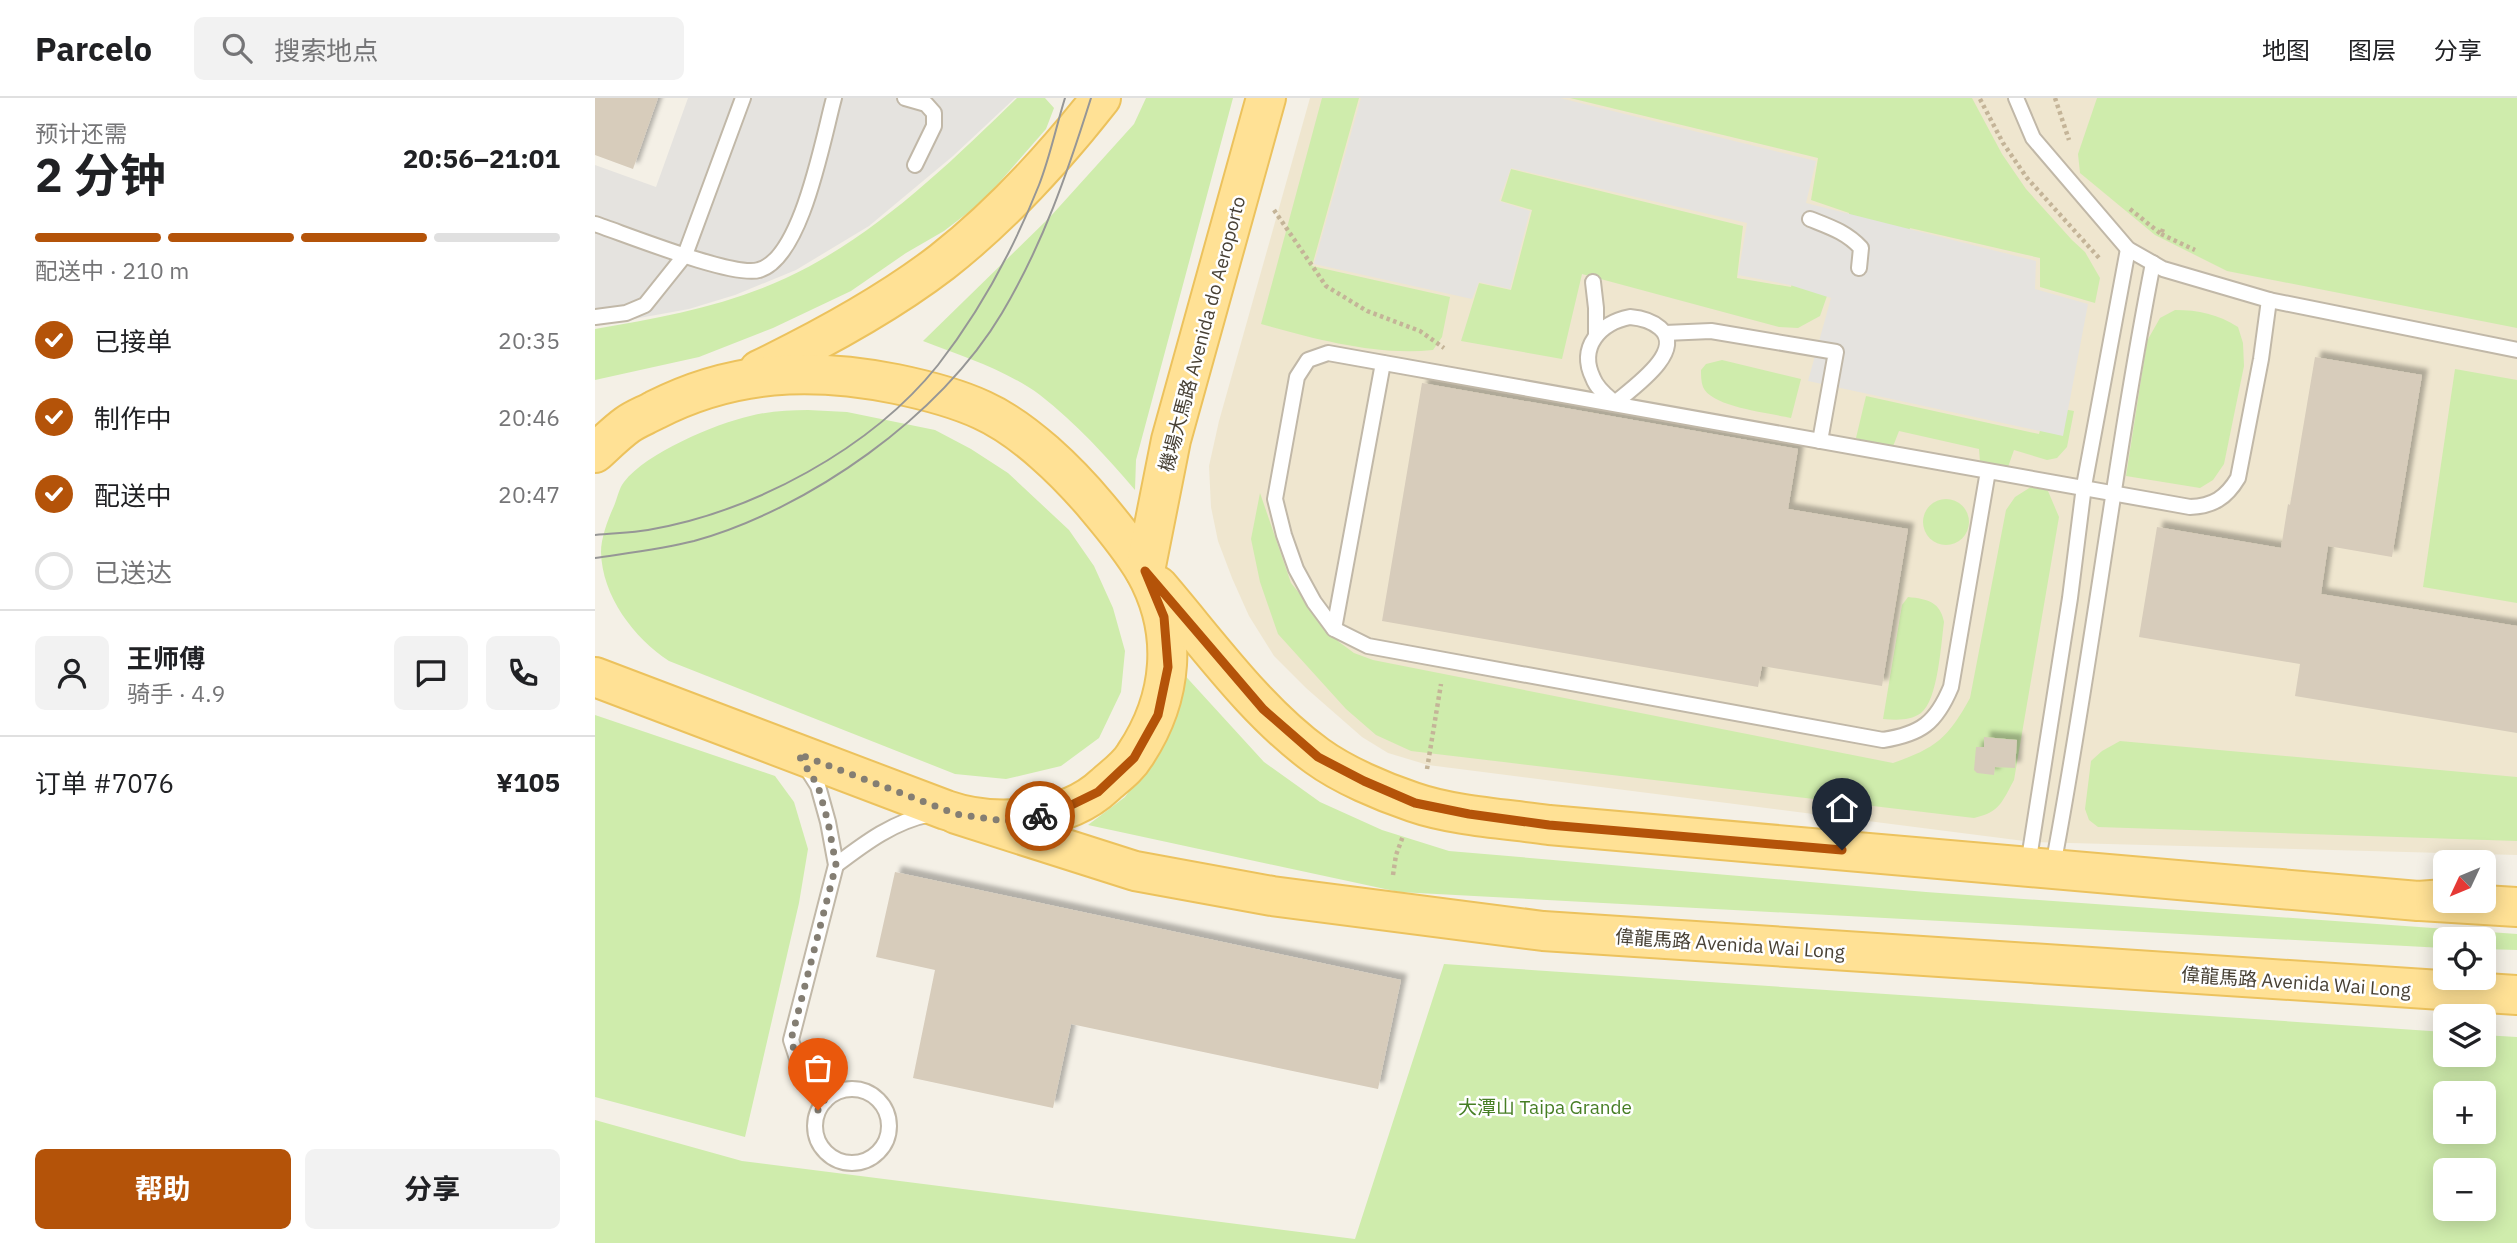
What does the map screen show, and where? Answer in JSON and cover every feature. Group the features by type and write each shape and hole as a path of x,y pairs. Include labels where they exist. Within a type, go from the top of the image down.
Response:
{"main road":[{"path":"738,380 855,319 942,262 1003,209 1072,135 1101,98"},
{"name":"機場大馬路 Avenida do Aeroporto","path":"1145,571 1171,440 1266,98"},
{"path":"595,416 738,380 796,373 864,378 931,391 983,410 1034,444 1079,485 1145,571 1263,709 1318,757 1415,803 1469,814 1549,825 2517,907"},
{"path":"595,453 627,424 685,395"},
{"path":"595,677 951,812 1005,821 1053,814 1098,792 1134,758 1158,715 1168,667 1164,617 1145,571"},
{"path":"595,647 600,657 640,694"},
{"name":"偉龍馬路 Avenida Wai Long","path":"951,812 1135,871 1272,895 1543,931 2405,989 2517,993"},
{"path":"2496,894 2517,892"}],"lane":[{"path":"595,317 626,313 645,305 685,255 743,98"},
{"path":"595,224 723,267 757,271 770,266 781,256 805,208 834,98"},
{"path":"905,98 926,104 934,113 935,126 915,165"},
{"path":"2016,98 2033,138 2128,249 2163,269 2269,300 2517,350"},
{"path":"1810,219 1839,230 1853,239 1861,248 1859,268"},
{"path":"2040,867 2084,486 2128,249"},
{"path":"2040,867 2071,773 2112,492 2153,263"},
{"path":"1593,282 1596,335"},
{"path":"1988,471 1951,687 1942,708 1926,725 1906,736 1883,740 1367,646 1334,629 1314,602 1296,569 1283,535 1275,499 1297,377 1308,360 1328,353 2190,507 2205,506 2219,501 2230,491 2238,478 2261,359 2269,300"},
{"path":"1630,317 1643,318 1665,333 1668,346 1665,356 1615,403 1593,380 1588,365 1590,349 1596,335 1605,326 1630,317"},
{"path":"1665,333 1711,331 1836,352 1820,441"},
{"path":"1334,629 1383,363"},
{"path":"798,754 818,786 836,865 791,1040 804,1080 825,1101"},
{"path":"836,865 873,837 912,817 951,812"},
{"path":"860,1090 881,1103 887,1113 889,1126 881,1149 862,1162 838,1161 828,1155 820,1145 815,1122 818,1110 825,1101 835,1093 860,1090"}],"path":[{"path":"1981,98 2003,143 2027,178 2100,260 2104,270"},
{"path":"2055,98 2071,143"},
{"path":"1246,169 1326,286 1367,311 1420,331 1497,383"},
{"path":"2126,206 2161,233 2163,229"}],"shaded area":[{"path":"688,98 1015,98 953,156 869,226 796,270 735,295 689,309 595,326 595,165 656,187"},
{"path":"1310,98 2517,98 2517,855 2496,854 2496,850 2433,850 2433,853 2032,842 1428,765 1388,753 1362,737 1306,688 1274,656 1249,616 1218,541 1211,507 1209,466 1219,421"},
{"path":"1361,98 1560,98 1816,161 1806,203 2036,261 2035,289 2088,304 2063,436 1808,381 1831,298 1790,285 1738,275 1747,223 1511,168 1499,201 1530,211 1510,289 1479,282 1472,299 1314,264"}],"green space":[{"path":"1017,98 1045,98 1054,108 1046,129 983,201 944,231 906,253 851,291 773,328 699,357 595,380 595,329 716,304 763,288 818,261 850,242 909,198"},
{"path":"1146,98 1233,98 1136,460 1135,490 1090,440 1040,395 998,371 923,341 1050,217 1134,124"},
{"path":"1322,98 1359,98 1312,266 1450,297 1442,337 1433,350 1390,351 1368,348 1261,324"},
{"path":"1570,98 1972,98 2002,154 2026,189 2085,252 2100,278 2095,303 2040,287 2040,258 1910,228 1901,261 1849,223 1849,213 1811,200 1818,158"},
{"path":"2097,98 2517,98 2517,328 2227,271 2155,235 2080,173 2078,154"},
{"path":"1511,169 1743,226 1737,278 1791,287 1802,242 1834,276 1820,316 1798,328 1779,327 1582,274 1562,359 1461,341 1479,283 1511,290 1532,210 1501,201"},
{"path":"2175,310 2200,312 2223,319 2238,327 2243,343 2244,366 2224,464 2213,480 2200,488 2126,476 2147,341 2160,318"},
{"path":"1722,360 1801,379 1791,418 1729,404 1708,394 1702,385 1701,370 1706,364"},
{"path":"2455,369 2517,380 2517,603 2423,587"},
{"path":"1866,396 2039,434 2047,406 2074,411 2067,447 2057,458 2047,460 2014,450 2008,467 1997,469 1980,462 1979,449 1899,431 1892,449 1856,438"},
{"path":"808,410 847,412 935,430 1008,473 1069,530 1094,566 1113,608 1125,651 1121,692 1099,738 1061,766 1006,779 955,774 669,661 632,628 607,584 601,552 605,529 624,482 634,471 664,450 719,426 765,413"},
{"path":"2034,485 2048,491 2059,517 2014,780 1995,809 1974,818 1411,751 1376,735 1346,709 1278,634 1260,582 1251,539 1260,493 1291,583 1339,642 1354,653 1373,660 1893,763 1920,752 1939,740 1955,723 1970,698 2006,510 2015,497"},
{"path":"1946,499 1962,506 1969,522 1962,538 1946,545 1930,538 1923,522 1930,506"},
{"path":"1908,597 1932,603 1942,615 1944,622 1938,671 1927,706 1921,713 1908,719 1883,719 1902,605"},
{"path":"1179,669 1264,762 1320,802 1382,830 1449,851 1926,892 2433,928 2433,947 1399,892 1088,825 1125,797 1160,749"},
{"path":"595,715 775,776 794,802 808,849 799,903 745,1137 595,1097"},
{"path":"2120,741 2517,777 2517,841 2098,827 2089,820 2085,809 2091,761"},
{"path":"2496,933 2517,934 2517,950 2496,949"},
{"name":"大潭山 Taipa Grande","path":"1444,964 2433,1031 2433,1067 2496,1067 2496,1036 2517,1037 2517,1243 595,1243 595,1120 742,1161 1355,1239"}],"building":[{"path":"595,98 658,98 633,169 595,155"},
{"path":"2315,357 2422,375 2392,557 2328,546 2321,594 2517,626 2517,733 2295,696 2300,664 2139,637 2157,527 2281,548"},
{"path":"1422,383 1798,449 1788,509 1908,529 1882,686 1762,666 1758,687 1382,621"},
{"path":"1984,737 2017,740 2015,768 1995,767 1994,775 1977,773 1974,770 1976,747 1984,747"},
{"path":"895,872 1401,980 1378,1089 1071,1024 1053,1108 913,1078 935,970 876,957"}],"tram line":[{"path":"595,535 642,531 688,521 768,492 844,449 879,424 911,395 953,344 982,301 1007,255 1043,174 1065,98"},
{"path":"595,558 682,544 738,526 826,482 868,454 908,422 944,388 976,351 1017,287 1053,208 1091,98"}],"way so far":[{"path":"818,1110 825,1101 804,1080 791,1040 836,865 818,786 798,754 956,814 1005,821 1040,816"}],"route":[{"path":"1040,816 1053,814 1098,792 1134,758 1158,715 1168,667 1164,617 1145,571 1263,709 1318,757 1415,803 1469,814 1549,825 1842,850"}]}
